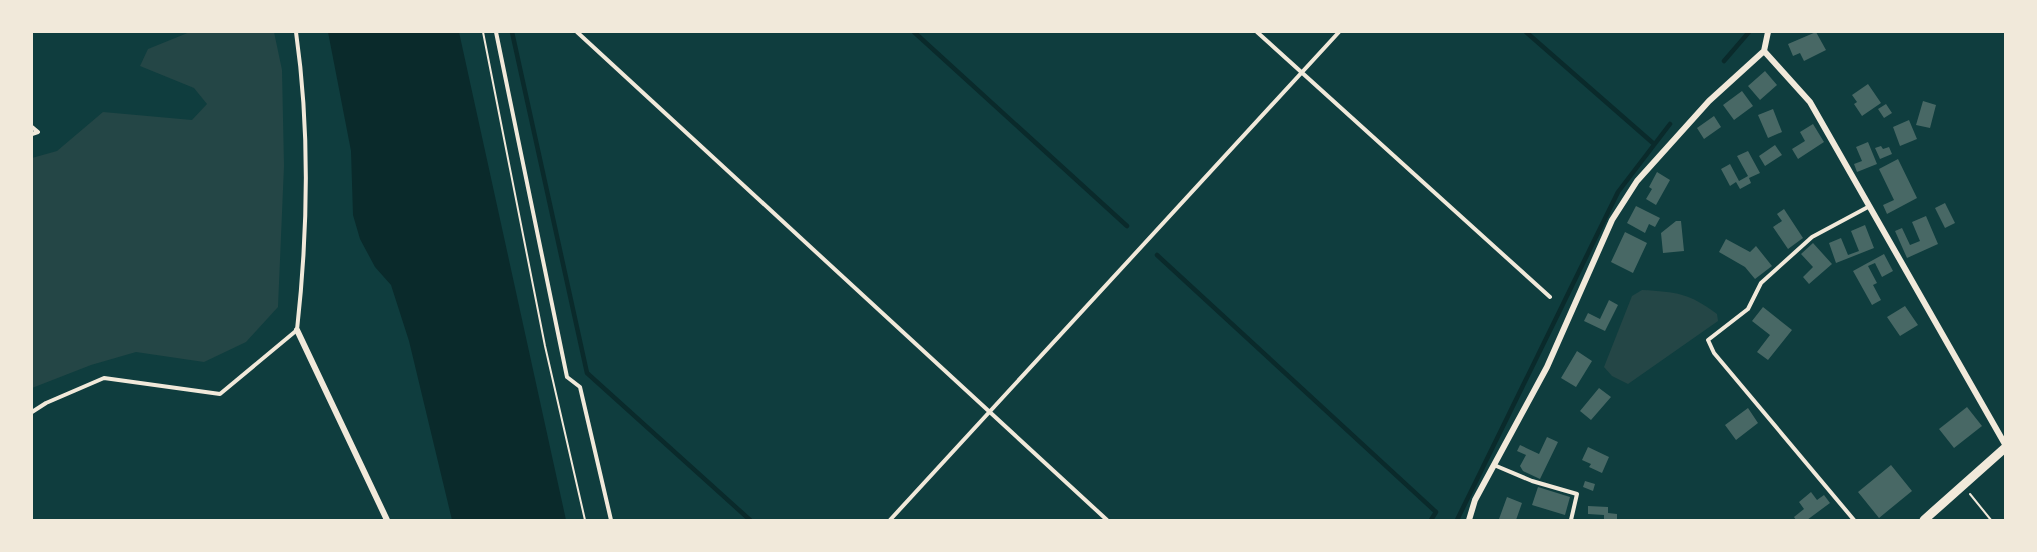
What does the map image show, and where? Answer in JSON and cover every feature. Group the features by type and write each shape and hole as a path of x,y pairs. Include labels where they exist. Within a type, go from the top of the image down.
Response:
{"main road":[{"path":"1924,520 1965,487 2006,446"}],"street":[{"path":"1469,520 1475,500 1547,367 1612,220 1637,181 1709,101 1764,51 1768,32"},
{"path":"1764,51 1810,102 2006,446"},
{"path":"297,330 387,520"}],"lane":[{"path":"32,412 46,403 104,378 220,394 297,330 304,266 305,186 304,88 296,32"},
{"path":"496,32 567,377 580,387 610,520"},
{"path":"577,32 1107,520"},
{"path":"1257,32 1550,297"},
{"path":"890,520 1339,32"},
{"path":"32,127 38,132 32,134"},
{"path":"1854,520 1713,353 1708,340 1748,309 1761,284 1812,237 1868,207"},
{"path":"1493,465 1532,481 1577,494 1571,520"}],"path":[{"path":"483,32 545,346 585,520"},
{"path":"1965,487 1991,520"}],"shaded area":[{"path":"190,32 274,32 282,70 284,166 278,307 246,342 204,362 136,352 91,365 32,388 32,158 57,151 103,112 192,120 207,104 194,88 140,66 148,49"},
{"path":"328,32 459,32 566,520 452,520 409,341 391,285 375,267 360,239 353,215 351,151"},
{"path":"1642,290 1674,293 1690,298 1717,314 1718,321 1628,384 1612,376 1604,367 1632,296"}],"building":[{"path":"1816,32 1826,50 1804,61 1800,53 1793,56 1788,44"},
{"path":"1765,71 1777,85 1760,100 1748,86"},
{"path":"1868,84 1881,103 1862,116 1854,104 1857,102 1852,95"},
{"path":"1742,91 1753,106 1734,120 1723,105"},
{"path":"1923,101 1936,105 1930,128 1916,125"},
{"path":"1886,104 1892,113 1884,118 1878,109"},
{"path":"1773,109 1782,132 1768,138 1758,115"},
{"path":"1714,116 1721,127 1704,139 1697,128"},
{"path":"1909,120 1917,139 1900,146 1893,127"},
{"path":"1813,124 1824,142 1798,159 1792,149 1805,141 1800,132"},
{"path":"1868,142 1877,164 1857,172 1854,164 1862,161 1856,147"},
{"path":"1775,145 1782,155 1765,166 1759,156"},
{"path":"1881,146 1883,149 1889,147 1892,154 1880,159 1875,148"},
{"path":"1748,151 1760,173 1749,178 1751,183 1740,189 1736,182 1730,186 1721,169 1730,164 1739,181 1748,176 1737,156"},
{"path":"1898,159 1917,198 1887,214 1883,205 1894,200 1879,169"},
{"path":"1657,172 1670,180 1656,205 1646,199"},
{"path":"1945,203 1955,223 1945,228 1935,208"},
{"path":"1636,206 1660,218 1655,227 1649,224 1645,233 1627,223"},
{"path":"1784,209 1803,238 1788,249 1773,227 1782,221 1777,214"},
{"path":"1926,216 1938,244 1907,258 1895,231 1902,228 1910,245 1920,241 1912,222"},
{"path":"1676,221 1681,221 1684,251 1663,253 1661,233"},
{"path":"1865,225 1874,248 1836,263 1829,243 1841,238 1848,255 1859,251 1851,231"},
{"path":"1625,232 1647,243 1633,273 1611,262"},
{"path":"1726,239 1750,252 1756,246 1772,266 1755,279 1745,267 1719,252"},
{"path":"1813,243 1832,264 1809,284 1803,277 1813,267 1801,254"},
{"path":"1884,254 1893,271 1882,277 1875,263 1868,266 1877,283 1873,285 1881,300 1872,305 1853,271"},
{"path":"1609,300 1618,305 1605,331 1584,321 1588,313 1600,319"},
{"path":"1905,306 1918,325 1900,336 1887,317"},
{"path":"1763,307 1792,330 1768,360 1757,352 1770,335 1752,321"},
{"path":"1577,351 1592,361 1576,387 1561,378"},
{"path":"1599,388 1611,397 1591,420 1580,411"},
{"path":"1967,407 1982,426 1954,448 1939,429"},
{"path":"1748,408 1758,423 1736,440 1725,425"},
{"path":"1547,437 1558,442 1540,479 1523,471 1520,466 1526,455 1517,451 1520,445 1539,454"},
{"path":"1588,447 1609,457 1602,473 1589,467 1591,464 1582,460"},
{"path":"1891,465 1912,491 1879,518 1858,492"},
{"path":"1585,481 1595,484 1593,491 1583,487"},
{"path":"1538,487 1570,497 1565,515 1532,505"},
{"path":"1811,492 1817,500 1824,495 1830,503 1807,520 1796,520 1794,517 1804,509 1799,502"},
{"path":"1507,497 1522,503 1516,520 1499,519"},
{"path":"1588,506 1608,507 1608,513 1617,514 1617,520 1604,520 1604,515 1588,514"}],"waterway":[{"path":"512,32 587,373 750,520"},
{"path":"914,32 1127,226"},
{"path":"1526,32 1654,144"},
{"path":"1724,61 1749,32"},
{"path":"1457,520 1618,192 1670,124"},
{"path":"1157,255 1436,512 1431,520"}]}
